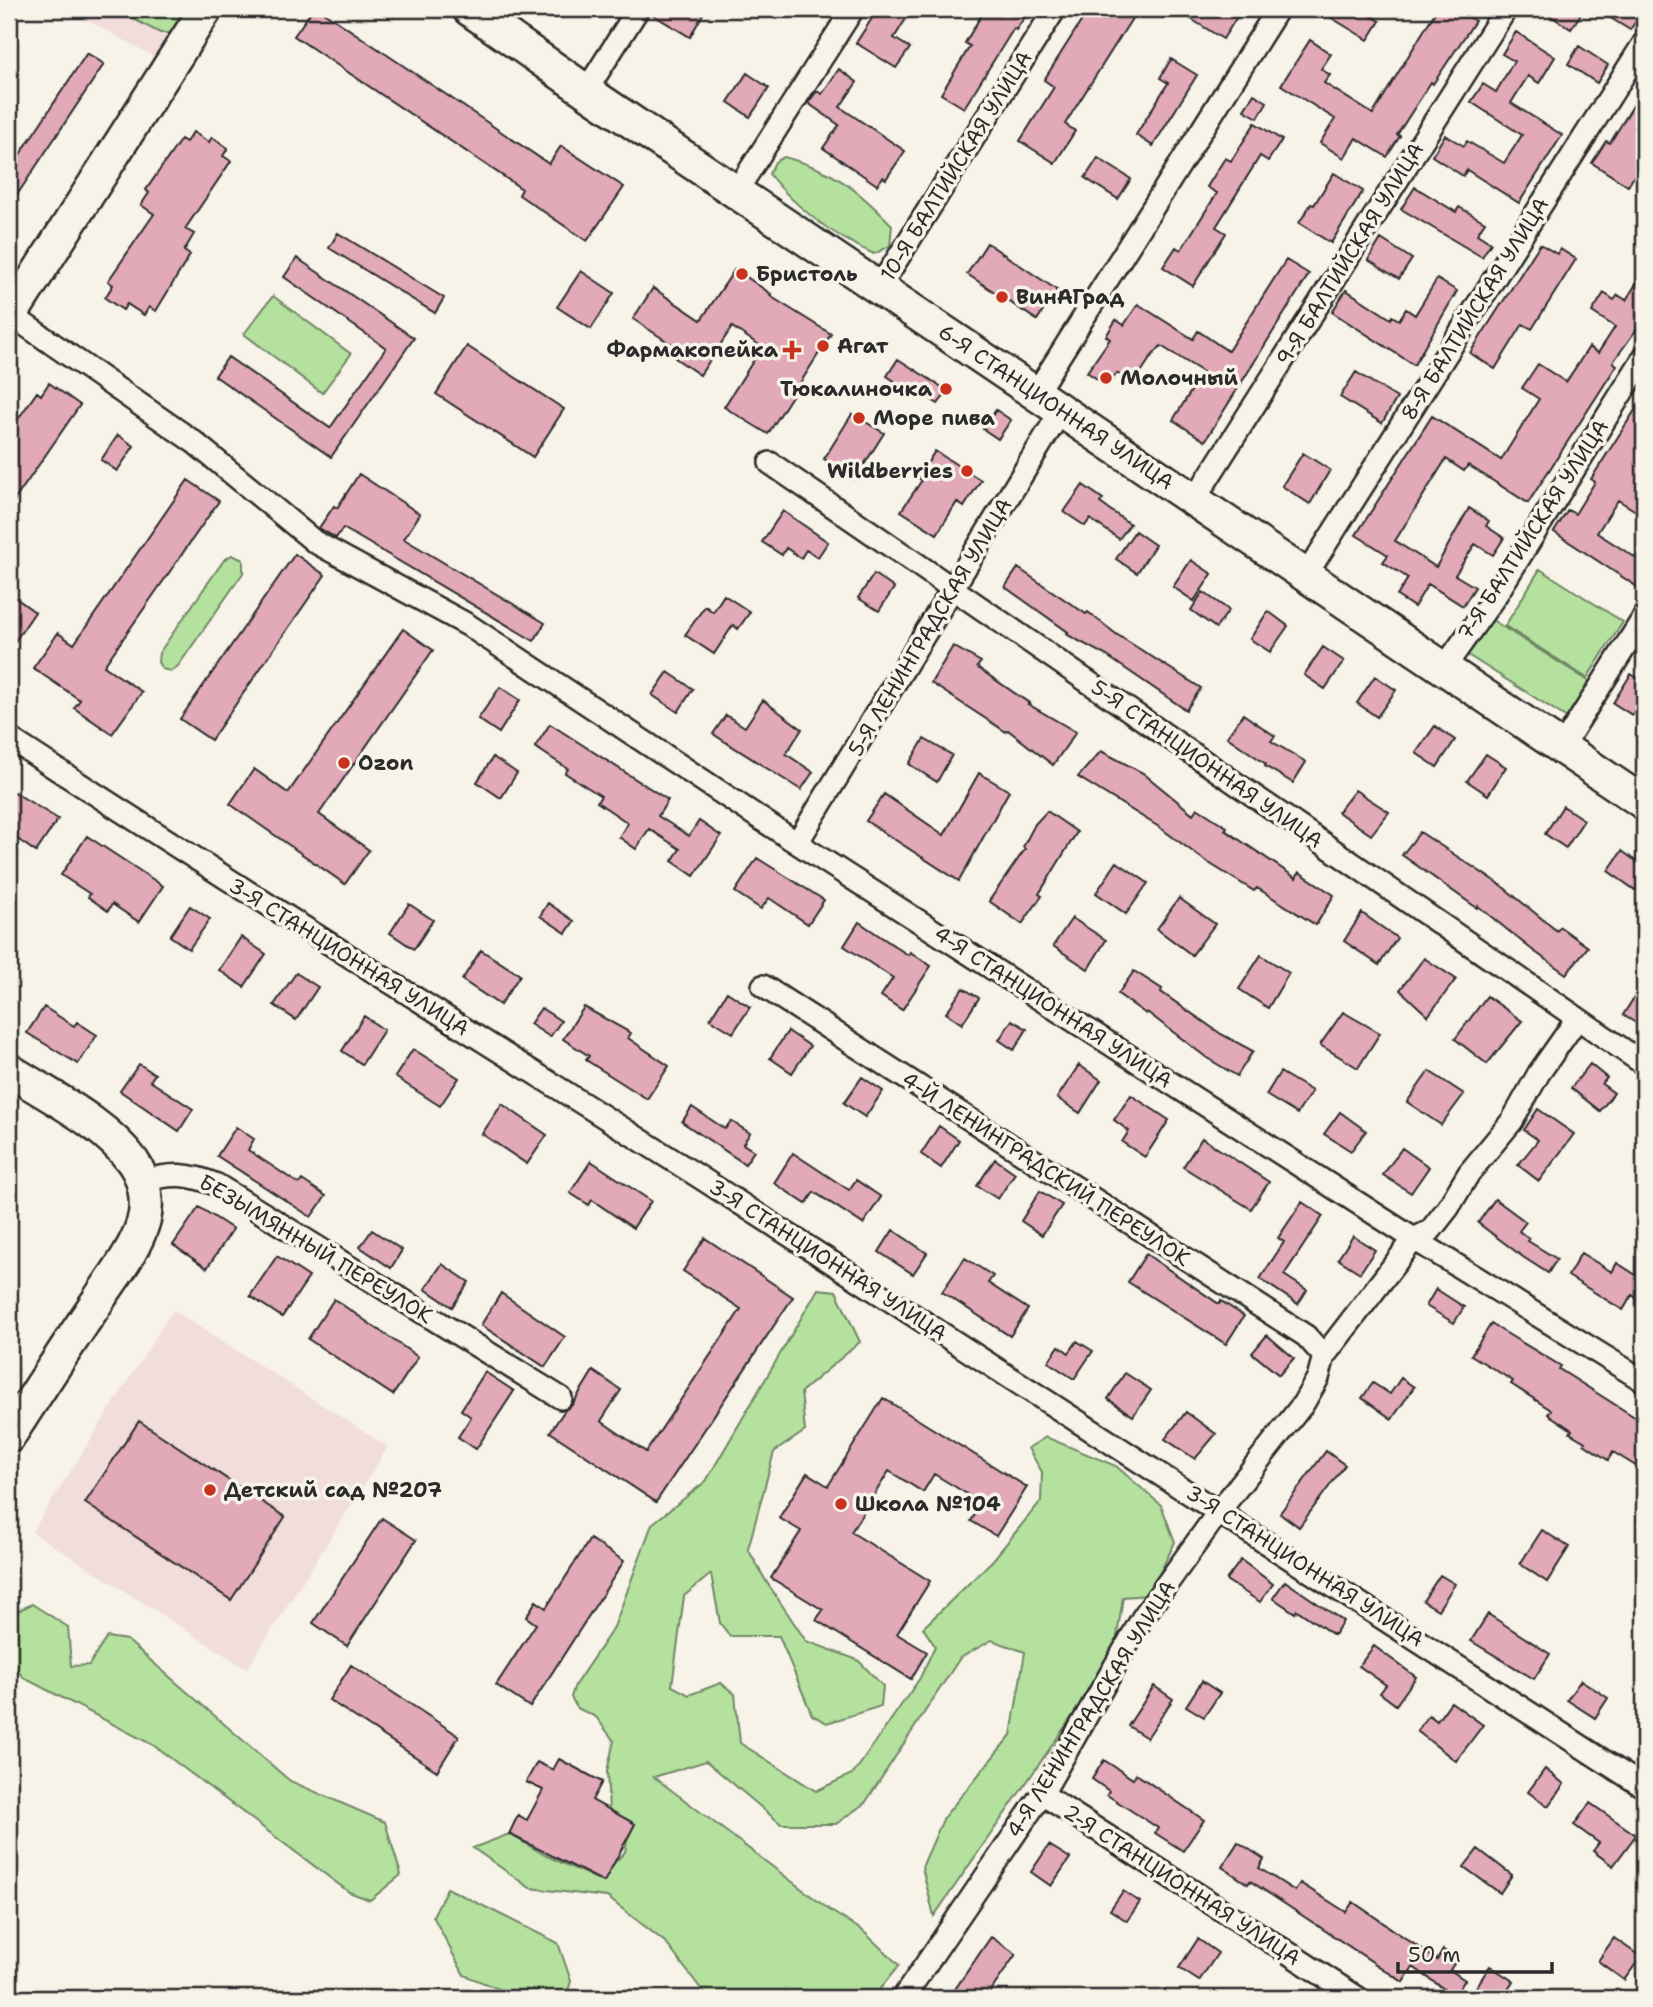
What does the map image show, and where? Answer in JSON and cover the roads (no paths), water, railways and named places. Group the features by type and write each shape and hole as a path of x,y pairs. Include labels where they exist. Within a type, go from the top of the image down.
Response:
{"main road":[{"path":"10,317 206,9"},
{"name":"6-Я СТАНЦИОННАЯ УЛИЦА","path":"469,9 586,91 1644,803"},
{"path":"9,1070 91,1123 115,1142 134,1163 142,1181 146,1203 143,1223 135,1241 9,1436"}],"street":[{"path":"586,91 638,9"},
{"path":"736,192 853,9"},
{"name":"10-Я БАЛТИЙСКАЯ УЛИЦА","path":"879,288 1055,9"},
{"name":"5-Я ЛЕНИНГРАДСКАЯ УЛИЦА","path":"797,843 954,589 1049,402 1278,9"},
{"name":"9-Я БАЛТИЙСКАЯ УЛИЦА","path":"1194,500 1506,9"},
{"name":"8-Я БАЛТИЙСКАЯ УЛИЦА","path":"1306,575 1644,43"},
{"name":"4-Я СТАНЦИОННАЯ УЛИЦА","path":"10,317 194,442 314,542 468,625 797,843 1414,1238 1644,1381"},
{"name":"7-Я БАЛТИЙСКАЯ УЛИЦА","path":"1444,668 1496,595 1644,357"},
{"name":"5-Я СТАНЦИОННАЯ УЛИЦА","path":"770,463 1644,1064"},
{"path":"1562,747 1644,617"},
{"name":"3-Я СТАНЦИОННАЯ УЛИЦА","path":"9,738 325,943 697,1176 1220,1510 1644,1787"},
{"name":"4-Й ЛЕНИНГРАДСКИЙ ПЕРЕУЛОК","path":"763,986 1306,1336 1324,1356"},
{"name":"4-Я ЛЕНИНГРАДСКАЯ УЛИЦА","path":"903,1998 1042,1794 1143,1616 1220,1510 1303,1404 1318,1378 1324,1356 1414,1238 1430,1231 1448,1208 1469,1172 1512,1121 1539,1073 1577,1019"},
{"name":"БЕЗЫМЯННЫЙ ПЕРЕУЛОК","path":"142,1181 161,1175 191,1175 216,1185 561,1398"},
{"name":"2-Я СТАНЦИОННАЯ УЛИЦА","path":"1042,1794 1358,1998"}],"place":[{"name":"Бристоль","path":"742,274"},
{"name":"ВинАГрад","path":"1002,297"},
{"name":"Агат","path":"823,346"},
{"name":"Фармакопейка","path":"792,350"},
{"name":"Молочный","path":"1106,378"},
{"name":"Тюкалиночка","path":"946,389"},
{"name":"Море пива","path":"859,418"},
{"name":"Wildberries","path":"967,471"},
{"name":"Ozon","path":"344,763"},
{"name":"Детский сад №207","path":"210,1490"},
{"name":"Школа №104","path":"841,1504"}]}
